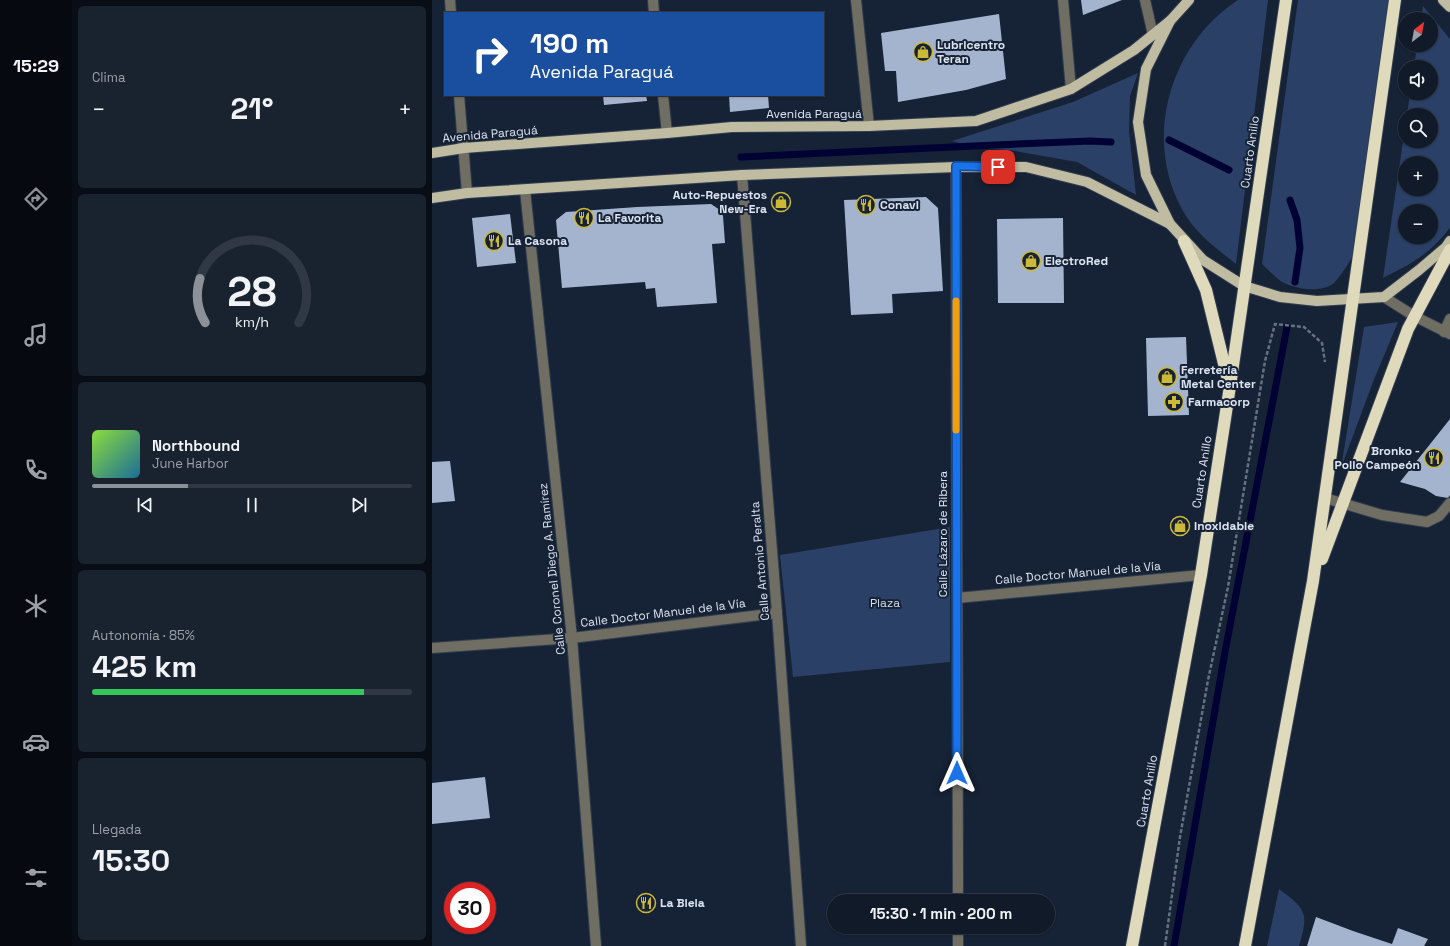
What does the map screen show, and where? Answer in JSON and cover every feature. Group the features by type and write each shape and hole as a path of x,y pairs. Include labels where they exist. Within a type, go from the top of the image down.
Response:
{"highway":[{"name":"Cuarto Anillo","path":"1132,946 1201,575 1286,0"},
{"path":"1245,946 1313,581 1395,0"},
{"path":"1184,241 1206,290 1230,386"},
{"path":"1313,581 1408,329 1450,250"}],"main road":[{"path":"1189,0 1170,21 1146,69 1138,122 1146,175 1170,224 1203,260 1244,286 1280,297 1317,302 1354,298 1384,297 1419,270 1450,242"},
{"path":"1443,0 1450,7"},
{"name":"Avenida Paraguá","path":"432,153 464,148 732,127 869,126 976,121 1071,89 1134,50 1170,21"},
{"path":"432,198 467,193 742,175 956,166 1026,167 1087,182 1170,224"}],"street":[{"path":"450,0 451,12"},
{"path":"653,0 654,12"},
{"path":"856,0 869,126"},
{"path":"1063,0 1071,89"},
{"path":"1145,0 1153,35"},
{"path":"459,96 467,193"},
{"path":"663,96 668,133"},
{"name":"Calle Lázaro de Ribera","path":"956,166 958,894"},
{"name":"Calle Antonio Peralta","path":"742,175 777,612 801,946"},
{"name":"Calle Coronel Diego A. Ramírez","path":"525,190 572,638 596,946"},
{"path":"1384,297 1414,316 1447,333 1450,319"},
{"path":"1325,498 1382,515 1427,522 1439,516 1450,503"},
{"name":"Calle Doctor Manuel de la Vía","path":"957,598 1201,575"},
{"name":"Calle Doctor Manuel de la Vía","path":"432,648 572,638 777,612"},
{"path":"958,934 958,946"}],"path":[{"path":"1166,946 1180,837 1208,680 1228,587 1265,361 1275,324 1304,327 1322,342 1326,365"}],"green space":[{"path":"1238,0 1268,0 1236,264 1200,233 1183,211 1171,183 1165,154 1164,124 1170,95 1180,67 1195,41 1214,19"},
{"path":"1298,0 1389,0 1355,252 1334,283 1314,289 1298,288 1283,282 1262,264"},
{"path":"1423,6 1428,12 1422,12"},
{"path":"1438,24 1450,39 1450,228 1438,241 1438,204 1398,204 1398,244 1435,244 1420,258 1383,278 1398,176 1398,196 1438,196 1438,156 1401,156 1402,148 1438,148 1438,108 1408,108 1409,100 1438,100 1438,60 1415,60 1416,52 1438,52"},
{"path":"1138,73 1130,96 1129,131 1136,195 1077,162 1009,150 978,148 952,141 1073,102"},
{"path":"1398,322 1373,382 1341,468 1364,327"},
{"name":"Plaza","path":"950,527 950,662 793,677 780,555"},
{"path":"1279,889 1300,907 1303,913 1304,926 1299,946 1267,946"}],"building":[{"path":"1081,0 1122,0 1083,15"},
{"name":"Lubricentro Teran","path":"999,14 1006,79 966,90 898,102 896,71 885,71 881,33"},
{"path":"603,96 646,96 647,101 604,105"},
{"path":"729,96 768,96 769,108 730,112"},
{"path":"926,197 938,208 943,291 892,294 893,313 851,315 844,200"},
{"path":"711,204 720,210 723,216 725,243 712,244 717,303 657,307 655,288 646,289 645,282 562,288 556,220 566,212"},
{"name":"La Casona","path":"510,214 516,263 477,267 472,218"},
{"name":"ElectroRed","path":"1063,218 1064,303 998,303 997,219"},
{"name":"Ferretería Metal Center","path":"1186,337 1189,415 1148,416 1146,338"},
{"name":"Bronko - Pollo Campeón","path":"1450,419 1450,495 1448,498 1436,496 1425,489 1400,482"},
{"path":"450,461 455,501 432,503 432,462"},
{"path":"485,777 490,818 432,824 432,783"},
{"path":"1316,917 1392,944 1398,928 1428,939 1424,946 1307,946"}],"waterway":[{"path":"1169,140 1229,170"},
{"path":"741,157 1090,141 1111,142"},
{"path":"1290,200 1297,220 1300,248 1295,282"},
{"path":"1174,946 1225,652 1287,327"}],"slow traffic":[{"path":"956,301 956,430"}],"place":[{"name":"Lubricentro Teran","path":"923,52"},
{"name":"Auto-Repuestos New-Era","path":"781,202"},
{"name":"Conavi","path":"866,205"},
{"name":"La Favorita","path":"584,218"},
{"name":"La Casona","path":"494,241"},
{"name":"ElectroRed","path":"1031,261"},
{"name":"Ferretería Metal Center","path":"1167,377"},
{"name":"Farmacorp","path":"1174,402"},
{"name":"Bronko - Pollo Campeón","path":"1434,458"},
{"name":"Inoxidable","path":"1180,526"},
{"name":"La Biela","path":"646,903"}],"route":[{"path":"957,773 956,166 998,167"}]}
